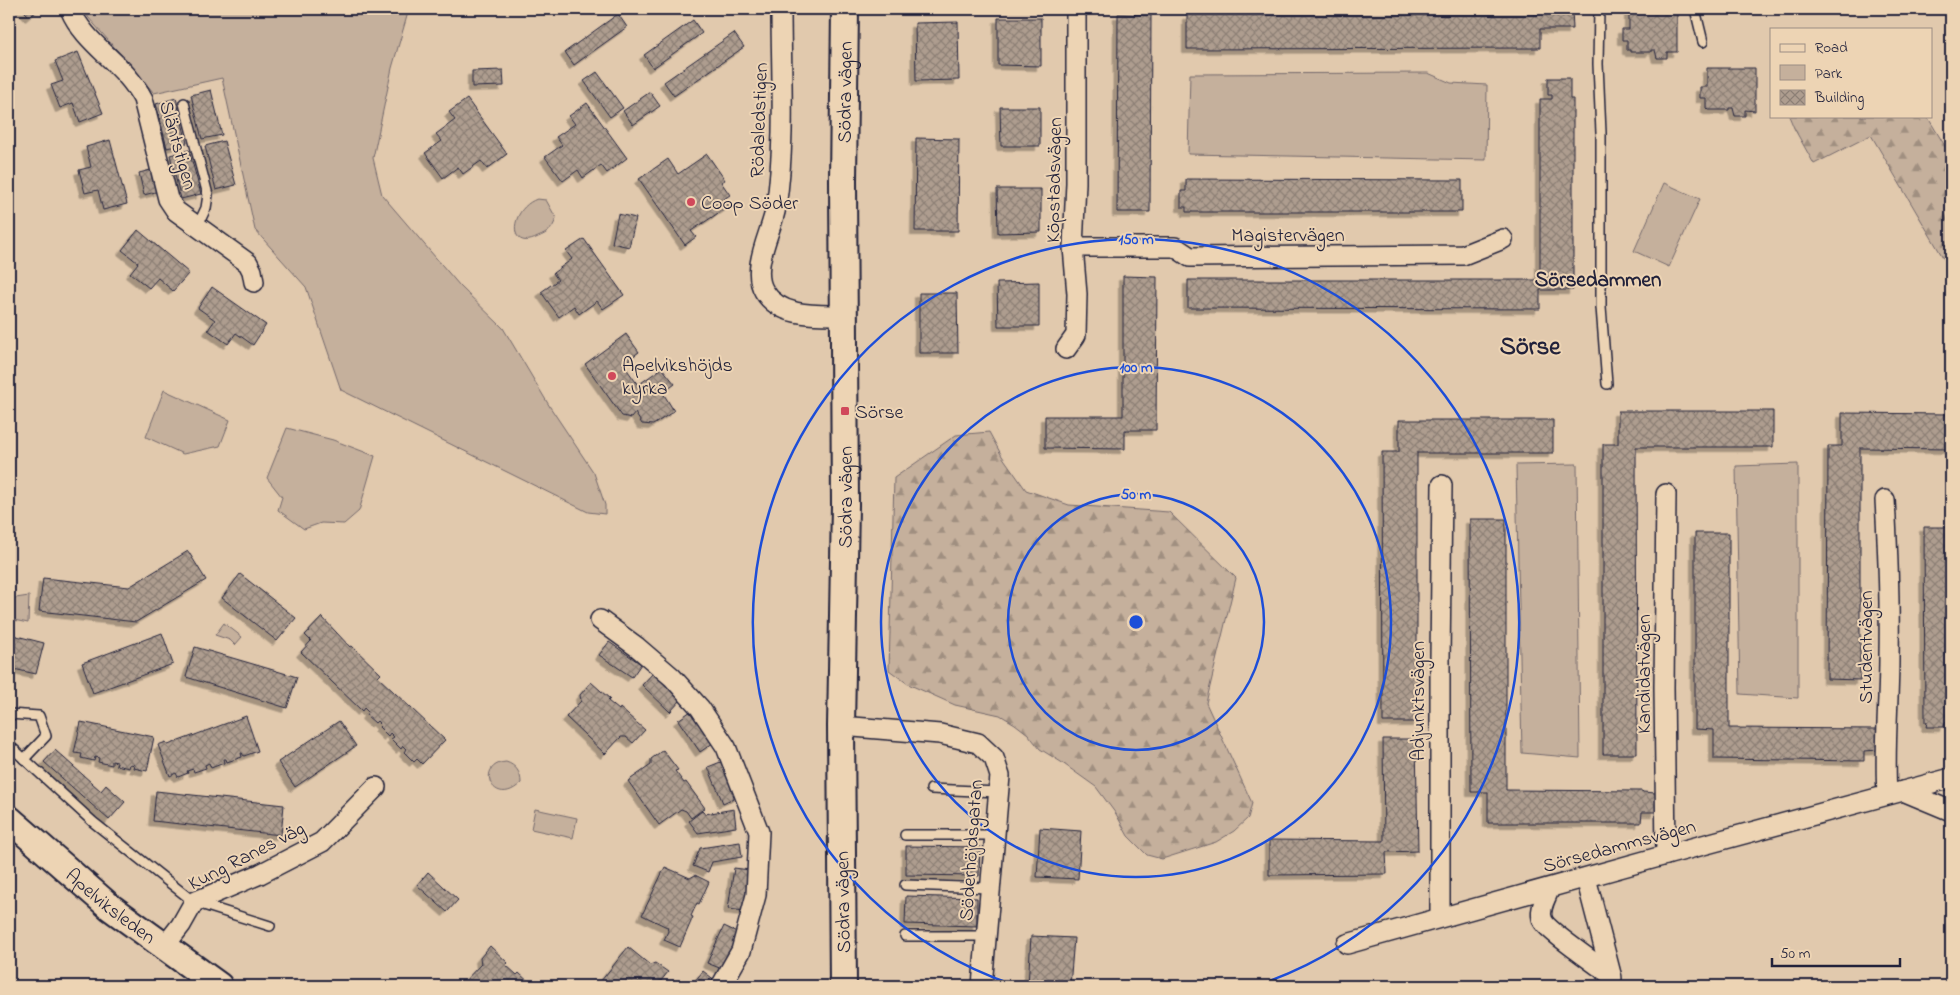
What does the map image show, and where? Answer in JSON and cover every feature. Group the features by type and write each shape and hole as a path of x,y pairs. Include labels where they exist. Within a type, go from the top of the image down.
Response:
{"street":[{"name":"Släntstigen","path":"70,9 80,27 103,52 122,68 135,84 142,99 168,199 176,211 248,263 254,282"},
{"name":"Rödaledstigen","path":"781,9 780,177 776,209 762,257 759,277 764,291 780,307 812,315 844,315"},
{"name":"Södra vägen","path":"843,986 841,726 845,505 843,180 845,9"},
{"name":"Köpstadsvägen","path":"1066,349 1076,335 1077,294 1073,247 1076,174 1076,9"},
{"name":"Magistervägen","path":"1073,247 1175,247 1190,257 1463,255 1503,239"},
{"name":"Adjunktsvägen","path":"1440,917 1442,485"},
{"name":"Kandidatvägen","path":"1666,494 1664,687 1666,855"},
{"name":"Studentvägen","path":"1885,500 1888,543 1890,657 1885,769 1895,792"},
{"path":"600,620 637,647 672,677 700,708 726,747 759,832 756,895 741,951 721,986"},
{"name":"Söderhöjdsgatan","path":"841,726 940,734 978,742 994,758 1000,776 982,986"},
{"name":"Sörsedammsvägen","path":"1347,944 1951,778"},
{"name":"Kung Ranes väg","path":"164,948 181,925 194,902 260,874 322,842 376,787"},
{"path":"1895,792 1951,812"},
{"name":"Apelviksleden","path":"9,819 110,907 218,986"},
{"path":"1586,878 1613,980"},
{"path":"1550,888 1541,912 1543,922 1613,980"}],"lane":[{"path":"1599,9 1601,308 1607,384"},
{"path":"1695,9 1703,42"},
{"path":"184,103 208,195 206,208 197,227"},
{"path":"9,714 39,716 46,736 24,759"},
{"path":"9,745 92,822 194,902 270,926"},
{"path":"931,789 998,792"},
{"path":"905,835 995,835"},
{"path":"905,885 990,888"},
{"path":"905,936 986,936"}],"green space":[{"path":"86,9 406,9 407,16 392,68 373,158 382,195 460,286 503,328 550,407 594,473 605,505 605,514 588,512 341,390 306,287 255,230 222,78 154,93 88,17"},
{"path":"1428,73 1451,83 1487,85 1486,160 1188,154 1190,74"},
{"path":"1790,118 1928,118 1951,156 1951,271 1871,135 1814,164"},
{"path":"1664,183 1700,199 1669,267 1634,251"},
{"path":"537,199 546,200 556,218 555,222 550,230 542,235 528,240 521,239 517,235 515,228 517,220 521,211"},
{"path":"164,390 230,420 220,446 183,454 146,437"},
{"path":"287,428 333,440 375,456 359,511 344,524 321,523 304,529 278,510 282,497 267,478"},
{"path":"989,432 1002,456 1026,490 1069,505 1169,512 1236,578 1206,703 1252,803 1248,818 1234,831 1216,842 1162,859 1147,855 1128,836 1116,814 1096,787 1040,749 1028,734 1015,724 1000,715 955,705 908,684 889,670 894,478 956,435"},
{"path":"1577,464 1580,758 1522,753 1516,465"},
{"path":"1798,464 1798,698 1740,694 1736,466"},
{"path":"29,596 28,623 9,619 9,599"},
{"path":"224,623 242,637 235,645 230,640 215,635"},
{"path":"506,762 513,765 517,770 521,783 511,790 502,791 496,789 489,777 491,770 496,765"},
{"path":"535,809 577,818 573,838 531,829"}],"building":[{"path":"22,9 39,9 30,17"},
{"path":"1538,9 1572,9 1573,29 1540,29 1540,48 1187,49 1187,15 1538,15"},
{"path":"1629,10 1677,10 1677,52 1667,52 1667,58 1657,58 1655,50 1651,50 1651,52 1630,52 1630,50 1627,50 1627,40 1622,40 1622,29 1629,29"},
{"path":"618,14 627,27 574,65 565,52"},
{"path":"1118,14 1151,15 1150,212 1117,212"},
{"path":"998,18 1041,18 1041,66 998,65"},
{"path":"693,20 702,33 653,68 644,55"},
{"path":"958,22 959,80 916,81 915,23"},
{"path":"734,33 744,47 674,96 664,82"},
{"path":"78,52 103,113 80,122 73,103 60,108 51,85 63,81 55,61"},
{"path":"1707,68 1755,68 1755,111 1745,110 1745,116 1735,116 1733,108 1729,108 1729,110 1708,110 1706,108 1706,98 1700,98 1700,87 1707,87"},
{"path":"503,70 504,86 472,87 472,71"},
{"path":"597,72 623,108 610,117 584,81"},
{"path":"1548,78 1570,78 1570,99 1573,99 1573,290 1540,290 1540,309 1188,308 1188,280 1540,280 1540,99 1552,99 1552,95 1548,95"},
{"path":"211,90 222,135 202,139 191,95"},
{"path":"650,92 660,106 633,125 623,111"},
{"path":"176,98 187,143 167,148 156,104"},
{"path":"467,99 507,154 487,169 481,161 463,174 458,167 443,178 425,153 442,141 436,134 455,120 449,112"},
{"path":"587,103 627,158 607,173 601,165 583,178 578,170 563,181 545,157 562,145 556,137 575,124 569,116"},
{"path":"1000,107 1040,107 1040,146 1001,146"},
{"path":"916,138 959,139 958,231 915,231"},
{"path":"110,140 127,204 103,210 98,190 85,193 79,170 91,167 86,147"},
{"path":"224,141 236,185 216,190 205,146"},
{"path":"189,150 201,194 181,199 170,155"},
{"name":"Coop Söder","path":"707,154 725,180 721,182 730,195 724,199 729,206 691,231 696,237 685,245 639,179 668,159 678,174"},
{"path":"154,169 159,191 144,195 139,173"},
{"path":"1186,179 1462,180 1462,212 1186,212 1186,207 1181,207 1181,191 1186,191"},
{"path":"997,189 1041,189 1041,232 998,233"},
{"path":"618,214 636,218 629,247 612,243"},
{"path":"138,230 189,273 173,291 158,278 149,288 130,273 138,263 122,250"},
{"path":"584,239 624,295 603,309 597,301 579,314 574,306 559,317 541,292 558,280 553,273 572,259 566,251"},
{"path":"1123,276 1157,277 1156,430 1125,430 1125,449 1045,448 1045,416 1123,416"},
{"path":"1039,282 1039,326 998,326 997,283"},
{"path":"212,287 266,325 253,345 236,333 228,344 208,330 215,320 198,308"},
{"path":"919,293 957,293 958,353 919,353"},
{"name":"Apelvikshöjds kyrka","path":"626,334 639,352 623,364 638,385 662,368 675,384 663,393 674,411 653,425 642,424 635,413 631,418 622,416 585,364"},
{"path":"1618,411 1773,411 1773,447 1636,447 1637,754 1603,754 1603,444 1618,444"},
{"path":"1842,413 1951,414 1951,449 1860,448 1860,680 1827,679 1828,446 1842,446"},
{"path":"1399,420 1553,420 1553,453 1417,453 1417,722 1383,722 1382,452 1399,452"},
{"path":"1470,519 1506,519 1506,790 1642,791 1656,793 1656,812 1642,812 1641,823 1488,823 1488,792 1471,792"},
{"path":"1924,527 1951,527 1951,722 1945,722 1944,727 1926,727 1927,722 1925,722"},
{"path":"1695,533 1729,533 1729,728 1879,729 1879,750 1864,751 1864,761 1714,759 1714,730 1695,729"},
{"path":"188,551 206,580 136,622 39,611 43,578 129,587"},
{"path":"240,574 296,618 277,641 222,598"},
{"path":"322,617 350,647 352,646 381,674 378,677 445,740 422,764 417,759 414,762 404,752 406,749 403,746 401,749 391,739 394,737 390,733 388,736 379,727 381,725 377,721 375,723 366,715 368,712 364,708 362,711 301,652 311,641 305,635"},
{"path":"162,633 173,664 93,693 82,663"},
{"path":"9,634 44,643 36,674 9,668"},
{"path":"609,642 641,664 632,677 599,655"},
{"path":"195,647 297,677 287,708 186,677"},
{"path":"653,673 681,700 670,712 642,685"},
{"path":"591,682 610,699 608,701 619,710 620,708 645,730 633,743 626,737 621,737 605,754 566,717 581,701 580,695"},
{"path":"691,711 713,743 700,752 678,720"},
{"path":"246,716 258,751 244,756 241,753 242,757 227,762 226,759 223,759 224,763 211,768 209,763 205,765 206,768 194,772 193,769 178,777 176,773 170,776 158,745 166,742 168,745"},
{"path":"339,721 356,746 295,787 278,762"},
{"path":"81,722 154,737 147,771 134,768 135,765 130,764 129,768 116,765 117,762 112,761 112,765 98,762 99,758 95,757 94,761 81,758 82,754 74,753"},
{"path":"1383,739 1416,739 1418,851 1386,852 1387,874 1269,875 1269,840 1384,841"},
{"path":"55,750 101,791 106,785 125,802 109,820 44,762"},
{"path":"663,750 678,770 675,771 684,783 686,782 705,808 691,818 686,811 681,809 659,825 628,781 651,765 651,759"},
{"path":"723,761 738,796 723,803 708,767"},
{"path":"156,791 284,805 281,835 153,821"},
{"path":"734,809 736,827 698,833 689,821 702,811 705,814"},
{"path":"1040,828 1081,831 1078,879 1037,877"},
{"path":"740,842 742,857 712,862 708,872 693,866 700,848"},
{"path":"906,846 980,847 979,876 906,875"},
{"path":"665,867 690,878 695,875 709,882 691,916 693,917 680,947 664,940 668,931 667,927 642,915"},
{"path":"734,868 750,870 745,911 728,909"},
{"path":"428,872 458,900 447,912 417,885"},
{"path":"906,896 977,898 977,926 905,924"},
{"path":"724,926 739,933 722,969 707,963"},
{"path":"1031,936 1074,938 1070,986 1028,986"},
{"path":"490,946 508,963 506,965 517,975 519,973 533,986 465,986 462,984 481,964 480,958"},
{"path":"628,947 650,965 655,963 668,972 657,986 597,986"},
{"path":"703,971 716,981 712,986 691,986"}],"place":[{"name":"Coop Söder","path":"691,202"},
{"name":"Apelvikshöjds kyrka","path":"612,376"},
{"name":"Sörse","path":"845,411"}],"district":[{"name":"Sörsedammen","path":"1598,279"},
{"name":"Sörse","path":"1530,345"}]}
